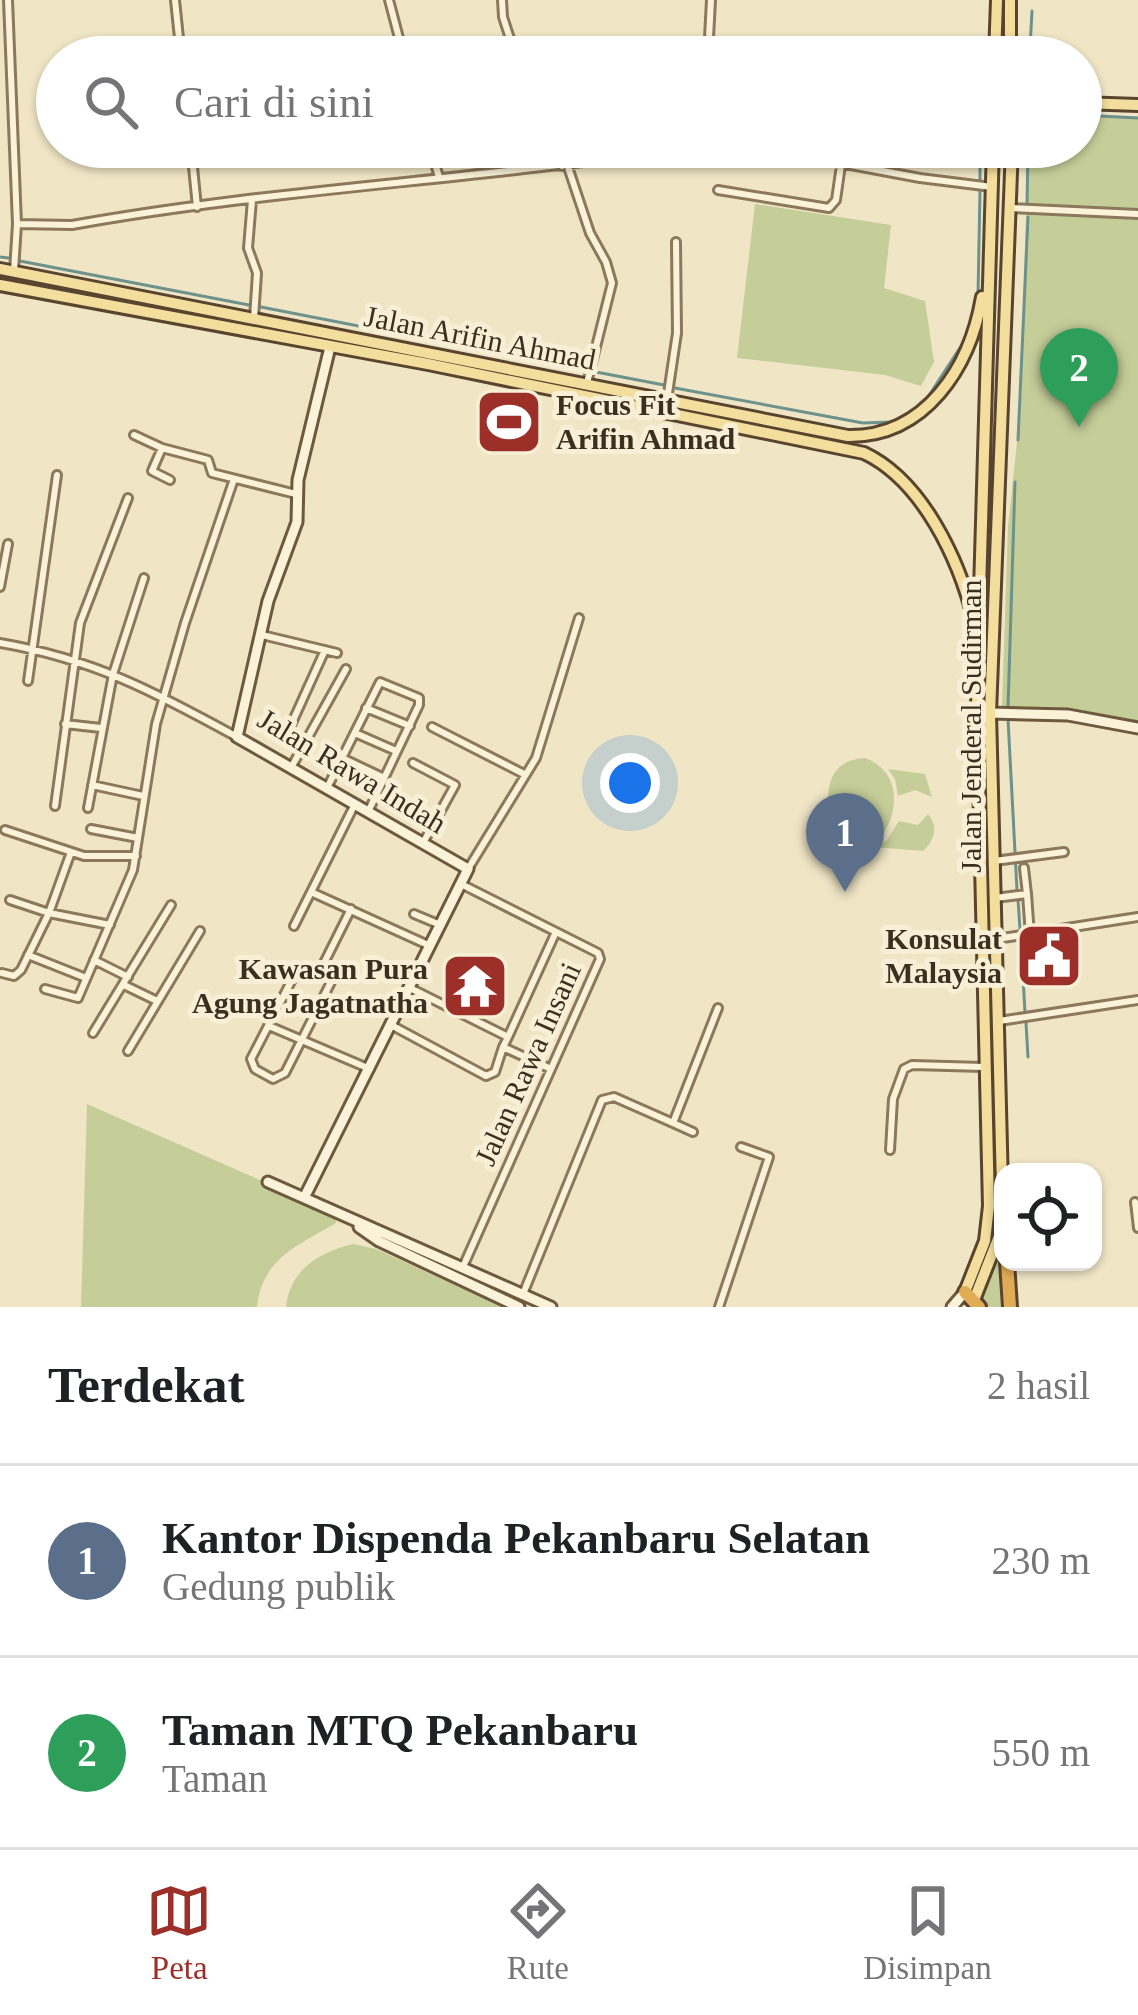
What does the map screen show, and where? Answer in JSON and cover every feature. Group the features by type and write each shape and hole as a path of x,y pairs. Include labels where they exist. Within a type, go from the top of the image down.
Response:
{"highway":[{"path":"1008,1271 1010,1307"}],"main road":[{"path":"996,36 997,0"},
{"path":"1010,0 1010,36"},
{"path":"1102,104 1138,105"},
{"name":"Jalan Jenderal Sudirman","path":"967,1304 988,1220 977,634 992,168"},
{"name":"Jalan Jenderal Sudirman","path":"1002,1163 990,713 1011,168"},
{"name":"Jalan Arifin Ahmad","path":"0,285 329,350 587,383 848,436 892,431 914,420 933,402 976,324 989,261"},
{"name":"Jalan Arifin Ahmad","path":"7,270 254,318 844,447 872,457 904,484 927,514 968,597 977,634"},
{"path":"983,449 999,450"},
{"path":"982,473 998,474"},
{"path":"982,1006 998,1006"},
{"name":"Jalan Jenderal Sudirman","path":"967,1304 994,1247"}],"street":[{"path":"7,270 17,224 8,0"},
{"path":"175,0 179,36"},
{"path":"389,0 398,36"},
{"path":"502,0 509,36"},
{"path":"709,36 711,0"},
{"path":"193,168 197,206"},
{"path":"436,168 439,177"},
{"path":"17,224 71,225 439,177 552,168"},
{"path":"565,168 612,283 587,383"},
{"path":"718,190 829,208 836,200 841,168"},
{"path":"862,168 992,187"},
{"path":"252,200 248,248 256,273 254,318"},
{"path":"1010,208 1138,214"},
{"path":"667,400 677,333 676,242"},
{"name":"Jalan Rawa Indah","path":"305,1196 468,868 237,737 259,634 297,522 296,494 329,350"},
{"path":"134,435 208,460 211,473 296,494"},
{"path":"162,448 152,471 170,480"},
{"path":"28,681 57,475"},
{"path":"45,989 79,998 136,856 164,697 234,479"},
{"path":"55,806 83,612 128,498"},
{"path":"0,587 8,544"},
{"path":"88,808 113,674 144,578"},
{"path":"468,868 541,746 579,618"},
{"path":"259,634 337,653"},
{"path":"0,643 76,658 164,697 237,737"},
{"path":"290,725 325,650"},
{"path":"292,766 346,669"},
{"path":"327,788 383,681 419,698 368,812"},
{"path":"366,708 410,726"},
{"path":"990,713 1067,715 1138,728"},
{"path":"65,724 101,728"},
{"path":"432,727 524,774"},
{"path":"355,734 397,752"},
{"path":"342,758 384,778"},
{"path":"413,763 455,785 423,843"},
{"path":"92,785 143,796"},
{"path":"294,926 355,804"},
{"path":"92,829 138,838"},
{"path":"5,830 93,857 136,856"},
{"path":"2,973 17,974 28,955 71,852"},
{"path":"994,861 1064,852"},
{"path":"1024,868 1030,935"},
{"name":"Jalan Rawa Insani","path":"460,884 601,958 462,1268"},
{"path":"311,892 430,946"},
{"path":"995,898 1027,894"},
{"path":"10,900 110,925"},
{"path":"93,1033 170,905"},
{"path":"325,963 351,909"},
{"path":"414,914 440,925"},
{"path":"996,939 1138,917"},
{"path":"128,1051 200,931"},
{"path":"391,1024 486,1076 495,1072 555,934"},
{"path":"28,955 86,979"},
{"path":"94,961 157,1001"},
{"path":"299,966 250,1062 273,1079 285,1073 332,980"},
{"path":"410,988 508,1037"},
{"path":"999,1021 1138,1000"},
{"path":"673,1123 718,1008"},
{"path":"269,1026 370,1069"},
{"path":"503,1047 551,1069"},
{"path":"890,1150 892,1099 904,1069 912,1065 986,1066"},
{"path":"523,1294 602,1100 614,1097 693,1132"},
{"path":"719,1307 769,1157 741,1147"},
{"path":"268,1182 550,1307"},
{"path":"1135,1202 1138,1228"},
{"path":"346,1216 379,1241 519,1307"}],"green space":[{"path":"1102,116 1138,118 1138,723 1035,707 1002,707 1008,527 1020,413 1027,168 1102,168"},
{"path":"755,204 891,225 884,288 925,301 934,362 921,386 885,375 737,358"},
{"path":"865,758 886,773 894,807 877,841 847,844 831,828 831,781 842,765"},
{"path":"888,769 925,774 932,797 915,790 898,796"},
{"path":"928,814 934,834 923,851 874,847 887,840 899,821 918,825"},
{"path":"87,1104 335,1213 336,1223 274,1265 257,1307 81,1307"},
{"path":"353,1244 376,1249 503,1307 286,1307 293,1283 308,1265"},
{"path":"994,1268 1001,1271 1003,1307 983,1307 978,1302"}],"waterway":[{"path":"1031,36 1032,11"},
{"path":"1102,116 1138,118"},
{"path":"980,168 980,180"},
{"path":"1027,206 1028,168"},
{"path":"978,296 980,191"},
{"path":"1018,440 1028,217"},
{"path":"0,257 9,258"},
{"path":"20,261 249,305"},
{"path":"261,307 585,370"},
{"path":"928,397 965,340"},
{"path":"596,372 664,385"},
{"path":"675,388 863,423 892,422"},
{"path":"1008,708 1015,482"},
{"path":"1008,719 1017,890"},
{"path":"1018,899 1020,930"},
{"path":"1021,942 1025,1012"},
{"path":"1026,1023 1028,1057"}],"place":[{"name":"Focus Fit Arifin Ahmad","path":"509,422"},
{"name":"Taman MTQ Pekanbaru","path":"1079,427"},
{"name":"Kantor Dispenda Pekanbaru Selatan","path":"845,892"},
{"name":"Konsulat Malaysia","path":"1049,956"},
{"name":"Kawasan Pura Agung Jagatnatha","path":"475,986"}]}
